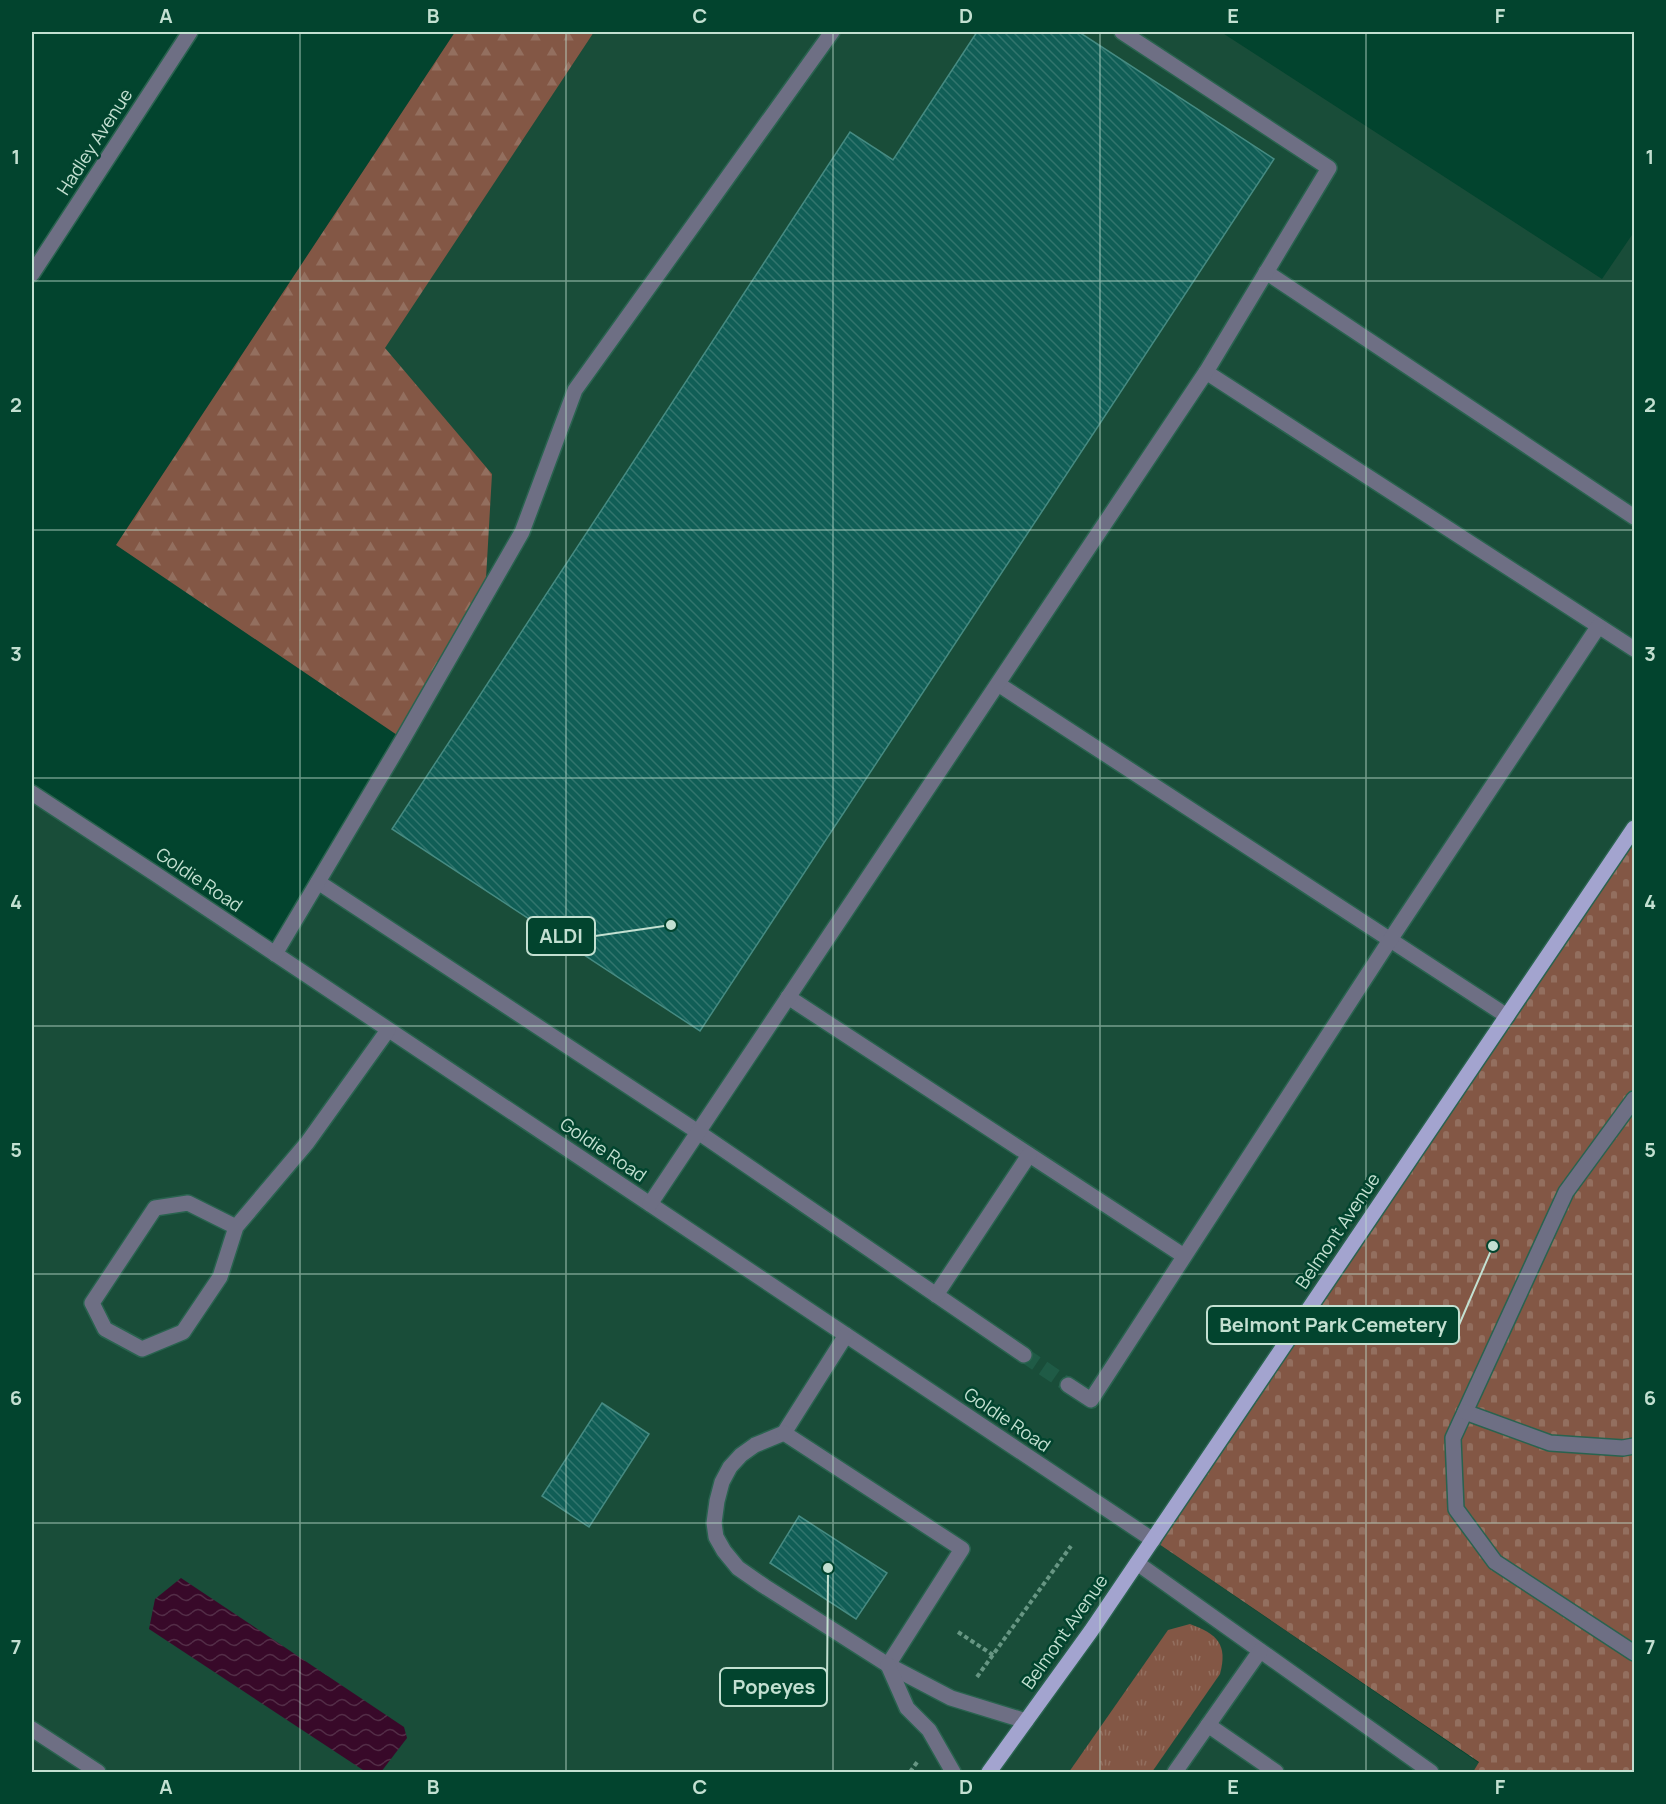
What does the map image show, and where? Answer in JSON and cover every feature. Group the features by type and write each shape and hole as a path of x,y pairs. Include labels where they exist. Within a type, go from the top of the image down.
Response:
{"main road":[{"name":"Belmont Avenue","path":"989,1773 1153,1540 1635,828"}],"street":[{"name":"Hadley Avenue","path":"32,274 190,32"},
{"path":"275,954 403,739 522,532 575,390 832,32"},
{"path":"650,1204 1206,372 1329,168 1122,32"},
{"path":"1266,273 1635,517"},
{"path":"1206,372 1635,649"},
{"path":"1068,1385 1090,1400 1390,940 1598,627"},
{"path":"998,684 1507,1016"},
{"name":"Goldie Road","path":"32,793 1153,1540"},
{"path":"318,882 698,1132 1024,1355"},
{"path":"788,997 1184,1256"},
{"path":"236,1227 188,1203 155,1208 92,1303 105,1329 142,1349 183,1332 220,1277 236,1227 307,1143 388,1030"},
{"path":"1635,1099 1566,1192 1453,1438 1456,1509 1495,1562 1635,1653"},
{"path":"936,1295 1029,1155"},
{"path":"846,1335 784,1433 755,1445 730,1467 722,1482 717,1501 714,1523 716,1537 738,1568 888,1665 951,1698 1026,1721"},
{"path":"1465,1412 1550,1443 1623,1448 1635,1446"},
{"path":"784,1433 962,1549 888,1665"},
{"path":"1137,1563 1431,1773"},
{"path":"1175,1773 1260,1651"},
{"path":"888,1665 907,1708 929,1730 953,1773"},
{"path":"1208,1725 1276,1773"},
{"path":"32,1729 98,1773"}],"path":[{"path":"961,1700 1071,1546"},
{"path":"958,1632 993,1655"},
{"path":"910,1773 934,1739"}],"shaded area":[{"path":"594,32 1221,32 1602,279 1634,232 1634,828 1153,1540 1479,1763 1473,1772 32,1772 32,793 275,954 403,739 492,474 384,348"}],"green space":[{"path":"455,32 594,32 385,348 492,474 485,596 403,739 116,545"},
{"path":"1634,828 1634,1772 1473,1772 1479,1762 1153,1540"},
{"path":"1190,1624 1207,1632 1218,1642 1222,1655 1220,1674 1152,1772 1069,1772 1168,1630"}],"water":[{"path":"181,1578 404,1727 407,1738 381,1772 366,1772 149,1629 155,1599"}],"building":[{"path":"977,32 1079,32 1274,159 700,1031 392,829 850,132 893,160"},
{"path":"602,1403 649,1434 589,1527 542,1496"},
{"path":"799,1516 887,1573 856,1619 770,1563"}],"tunnel":[{"path":"1024,1355 1068,1385"}],"place":[{"name":"ALDI","path":"671,925"},
{"name":"Belmont Park Cemetery","path":"1493,1246"},
{"name":"Popeyes","path":"828,1568"}]}
